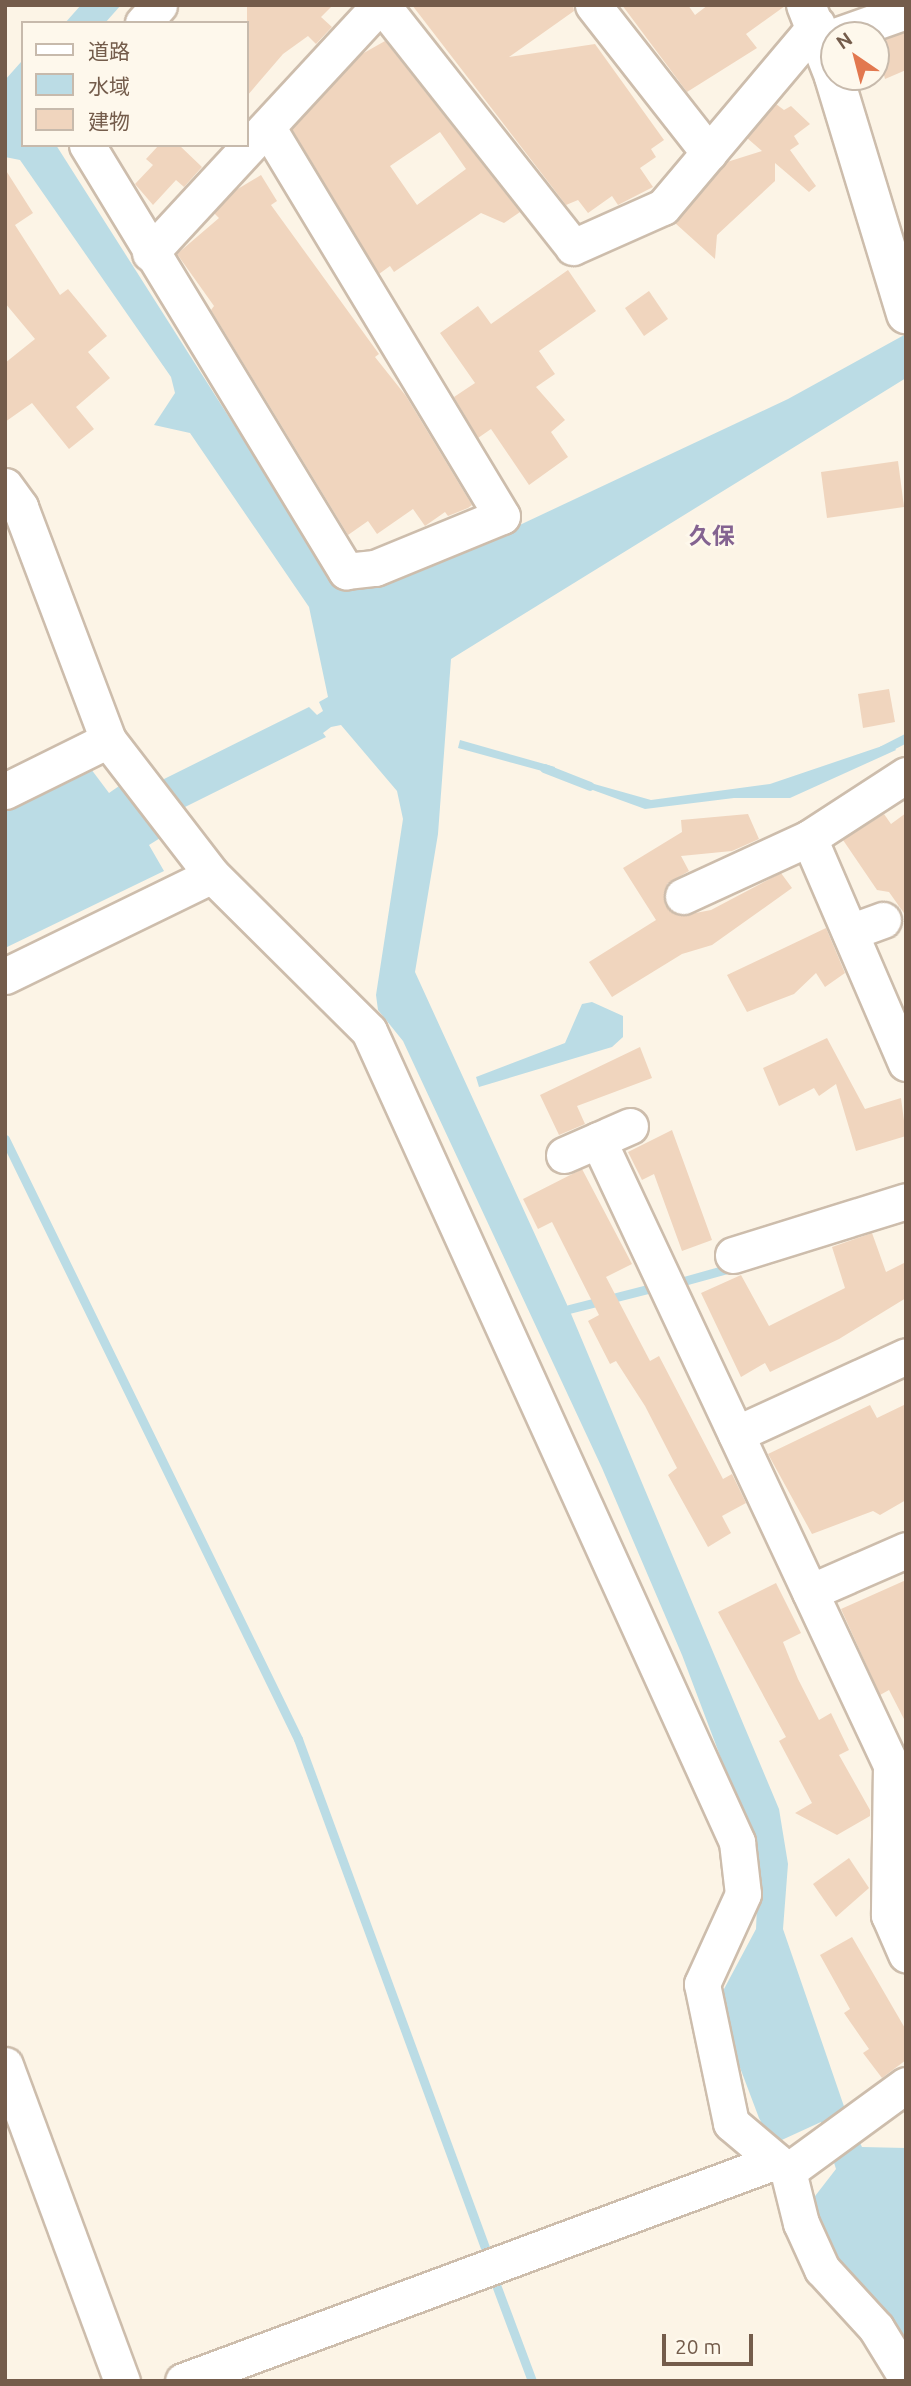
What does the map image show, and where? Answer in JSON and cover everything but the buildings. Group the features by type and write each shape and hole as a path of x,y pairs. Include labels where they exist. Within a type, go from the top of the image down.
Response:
{"street":[{"path":"144,21 159,5"},
{"path":"150,253 381,5 573,247 663,207 820,32"},
{"path":"593,5 709,153"},
{"path":"858,21 906,11"},
{"path":"838,91 906,314"},
{"path":"88,147 150,253 346,571 375,568 502,516 267,127"},
{"path":"5,486 20,508 108,740 212,875 369,1031 737,1842 743,1894 702,1984 731,2123 782,2166 801,2223 822,2269 876,2328 906,2377"},
{"path":"5,791 108,740"},
{"path":"683,896 809,838 906,775"},
{"path":"809,838 906,1063"},
{"path":"5,976 212,875"},
{"path":"850,932 883,920"},
{"path":"564,1155 630,1126"},
{"path":"598,1140 810,1592 895,1745 891,1765 890,1915 906,1954"},
{"path":"733,1255 906,1200"},
{"path":"736,1434 906,1356"},
{"path":"810,1592 906,1550"},
{"path":"5,2065 122,2381"},
{"path":"183,2381 782,2166 906,2085"}],"water":[{"path":"81,5 121,5 107,21 67,21"},
{"path":"21,62 21,147 57,147 337,587 381,586 477,545 788,399 906,334 906,378 451,659 438,834 415,972 569,1309 779,1809 788,1864 783,1929 848,2118 862,2147 906,2148 906,2348 878,2302 833,2263 812,2200 836,2169 821,2122 773,2144 759,2118 716,2004 756,1929 759,1859 682,1655 602,1468 403,1041 378,1010 376,995 403,819 397,791 341,725 331,727 323,733 326,737 179,810 165,835 149,845 164,871 5,948 5,811 91,769 109,793 122,784 154,784 309,707 317,715 323,711 319,702 328,697 309,607 190,433 154,425 175,393 171,377 20,160 5,157 5,80"},
{"path":"460,740 555,767 553,774 458,748"},
{"path":"891,743 896,750 790,798 734,798 645,809 579,785 580,780 651,800 770,784"},
{"path":"592,1002 623,1016 623,1037 612,1047 479,1087 476,1077 565,1043 582,1004"}],"waterway":[{"path":"882,750 906,738"},
{"path":"544,768 590,786"},
{"path":"5,1139 298,1739 487,2253"},
{"path":"673,1284 734,1267"},
{"path":"569,1309 659,1286"},
{"path":"495,2282 532,2381"}],"district":[{"name":"久保","path":"712,536"}]}
